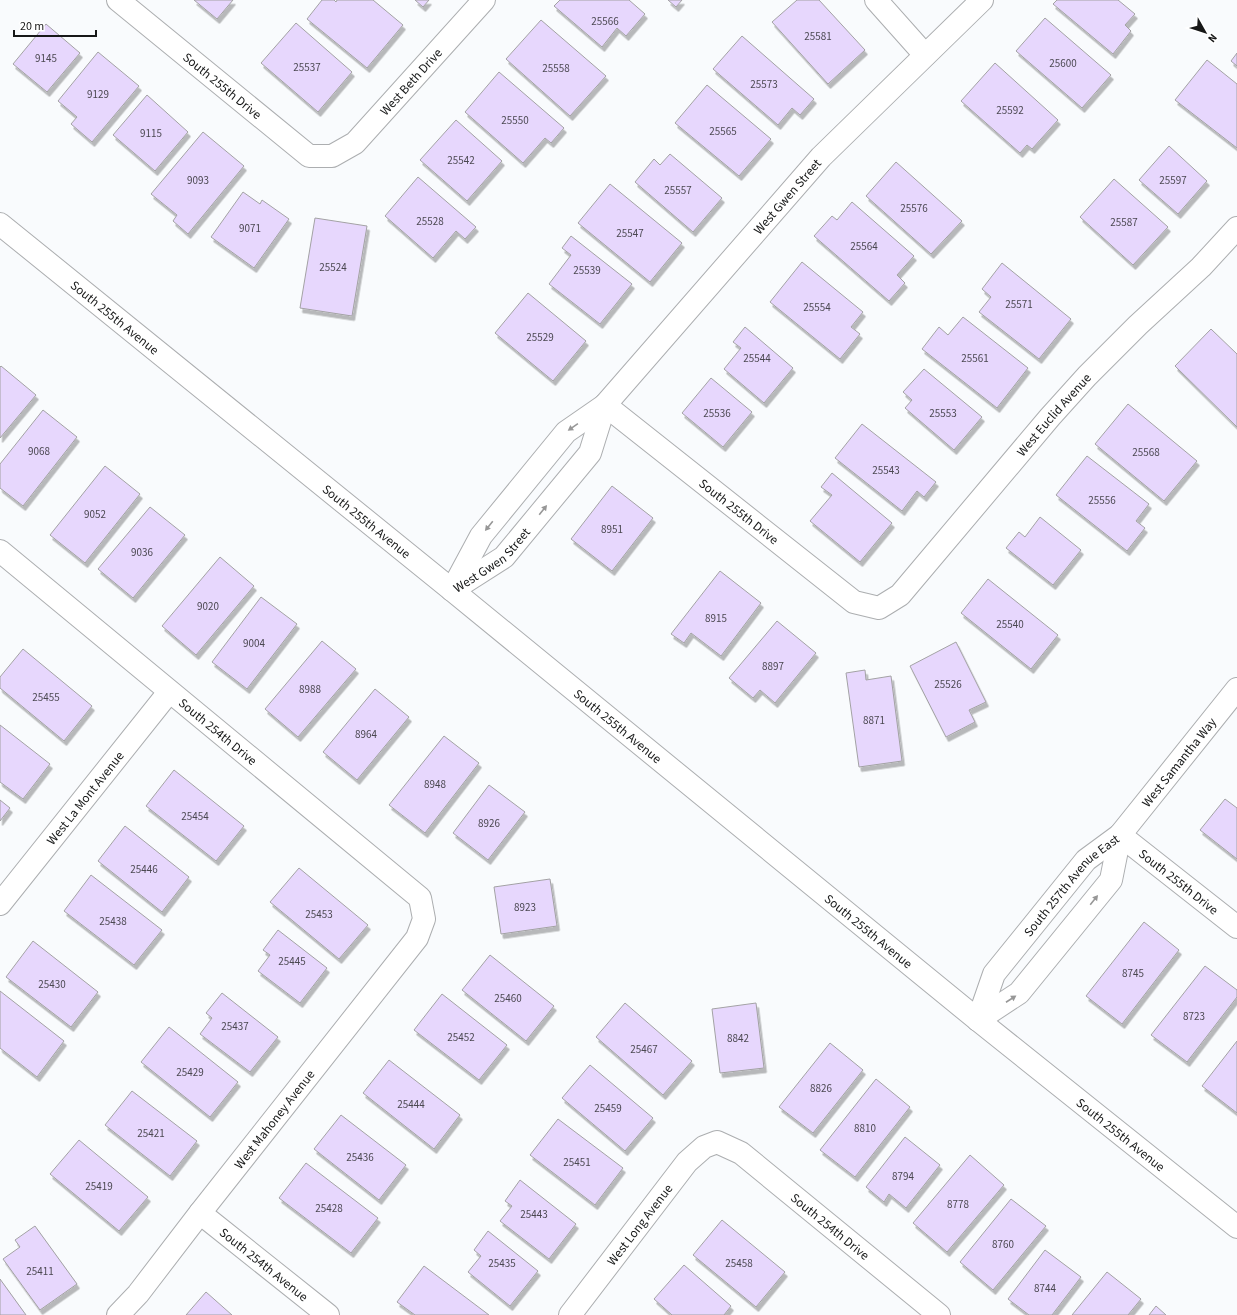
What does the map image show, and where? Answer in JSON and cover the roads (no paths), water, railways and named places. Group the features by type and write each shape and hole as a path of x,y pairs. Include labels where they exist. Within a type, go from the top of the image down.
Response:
{"street":[{"name":"South 255th Drive","path":"118,0 309,156 332,156"},
{"name":"West Beth Drive","path":"332,156 355,143 484,0"},
{"path":"876,0 925,54"},
{"name":"West Gwen Street","path":"452,590 481,536 566,432 605,405 821,157 982,0"},
{"name":"South 255th Avenue","path":"0,224 452,590 978,1020 1237,1227"},
{"name":"West Euclid Avenue","path":"879,608 900,595 1050,417 1087,376 1138,325 1201,267 1237,228"},
{"name":"South 255th Drive","path":"605,405 854,602 879,608"},
{"name":"West Gwen Street","path":"452,590 504,557 590,453 605,405"},
{"name":"South 254th Drive","path":"0,551 420,898 424,919"},
{"name":"West Samantha Way","path":"1120,835 1237,689"},
{"name":"West La Mont Avenue","path":"0,904 169,692"},
{"name":"South 255th Drive","path":"1120,835 1237,927"},
{"name":"South 257th Avenue East","path":"978,1020 1019,993 1111,880 1120,835"},
{"name":"South 257th Avenue East","path":"978,1020 994,974 1086,860 1120,835"},
{"name":"West Mahoney Avenue","path":"118,1315 138,1294 417,938 424,919"},
{"name":"South 254th Drive","path":"717,1142 741,1153 940,1315"},
{"name":"West Long Avenue","path":"570,1315 687,1162 704,1147 717,1142"},
{"name":"South 254th Avenue","path":"200,1213 328,1315"}]}
